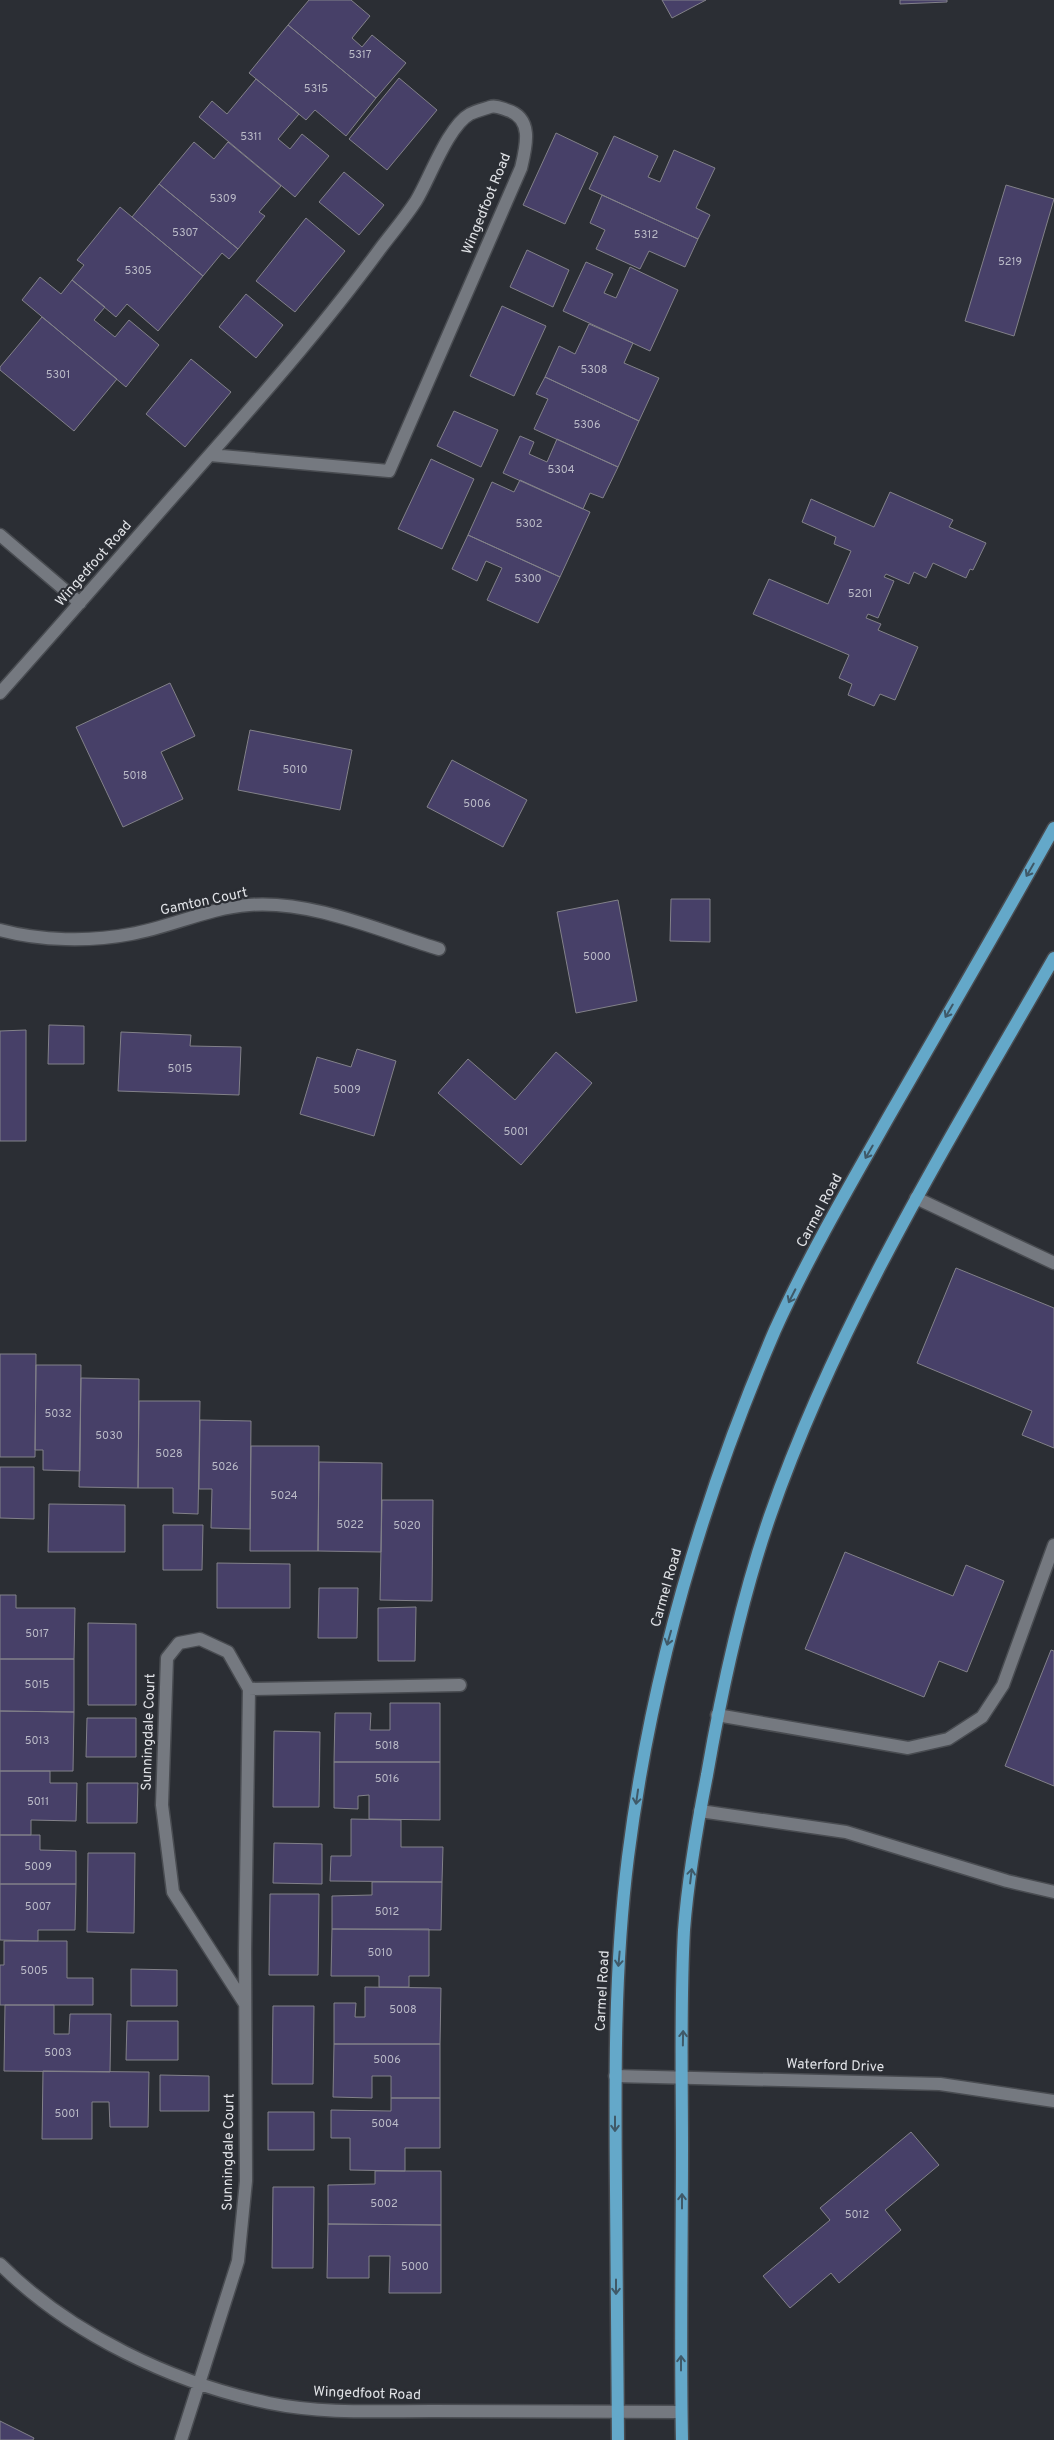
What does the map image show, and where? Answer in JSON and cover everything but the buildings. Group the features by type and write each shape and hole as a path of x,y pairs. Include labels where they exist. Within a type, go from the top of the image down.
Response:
{"main road":[{"name":"Carmel Road","path":"618,2440 615,2076 618,1968 628,1860 644,1752 666,1647 698,1535 728,1447 776,1328 836,1210 1054,828"},
{"path":"682,2440 684,1930 700,1811 717,1714 742,1613 770,1517 812,1410 857,1308 916,1198 1054,958"}],"street":[{"name":"Wingedfoot Road","path":"0,693 210,455 343,299 416,200 432,167 452,134 469,115 494,106 511,111 525,123 527,140 521,168 389,471 210,455"},
{"path":"0,535 80,603"},
{"name":"Gamton Court","path":"0,930 44,938 103,938 132,934 203,914 249,905 295,906 318,911 439,949"},
{"path":"916,1198 1054,1263"},
{"path":"717,1714 908,1748 948,1739 982,1717 1003,1685 1054,1545"},
{"name":"Sunningdale Court","path":"182,2440 238,2261 246,2181 245,2004 249,1689 228,1652 200,1639 179,1643 167,1658 162,1804 173,1892 245,2004"},
{"path":"249,1689 460,1685"},
{"path":"700,1811 846,1832 1054,1892"},
{"name":"Waterford Drive","path":"615,2076 940,2084 1054,2101"},
{"name":"Wingedfoot Road","path":"0,2264 35,2295 97,2338 165,2372 198,2384 270,2404 338,2411 681,2412"}]}
